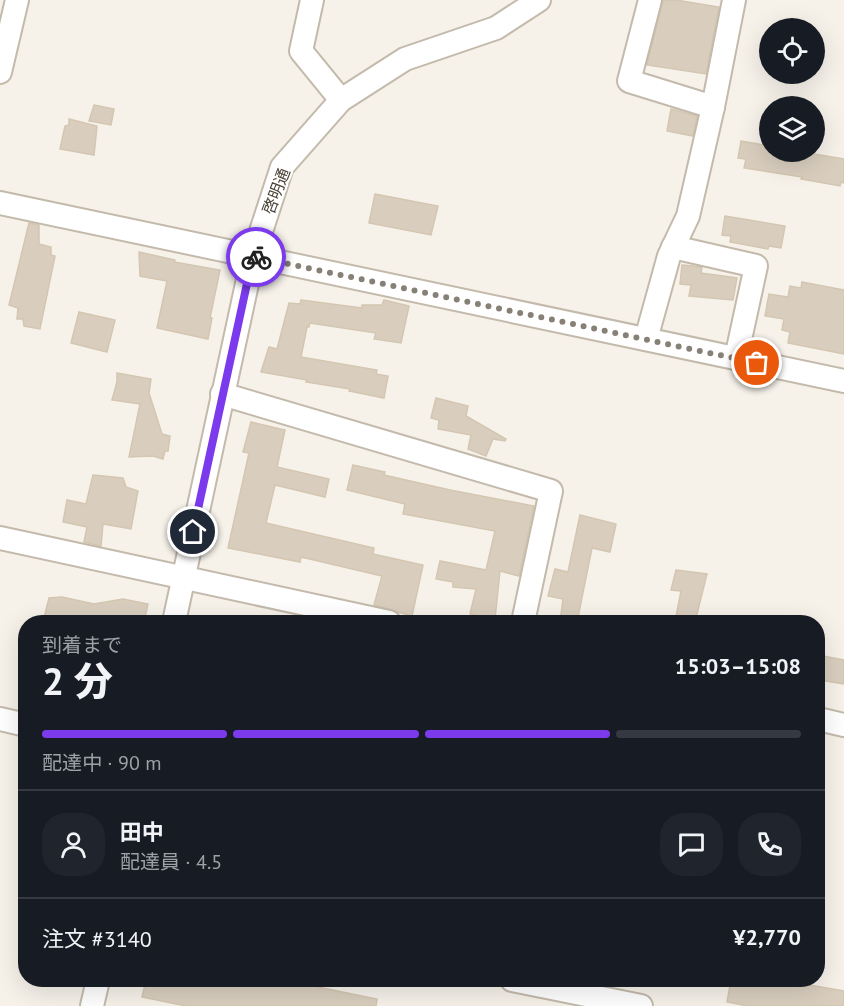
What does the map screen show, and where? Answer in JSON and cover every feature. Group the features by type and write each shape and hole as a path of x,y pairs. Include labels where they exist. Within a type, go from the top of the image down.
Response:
{"street":[{"path":"0,72 17,0"},
{"path":"312,0 301,51 341,100"},
{"name":"啓明通","path":"175,615 253,256 282,167 341,100 405,59 496,28 539,0"},
{"path":"650,0 629,81 713,107"},
{"path":"646,339 669,256 688,216 713,107 730,1"},
{"path":"0,203 844,381"},
{"path":"673,247 756,266 735,358"},
{"path":"222,394 551,491 524,615"},
{"path":"0,538 356,615"},
{"path":"0,719 18,723"},
{"path":"825,721 844,725"},
{"path":"92,1006 96,987"},
{"path":"547,987 641,1006"}],"building":[{"path":"663,0 719,7 706,74 647,65"},
{"path":"94,105 114,109 111,125 89,121"},
{"path":"671,109 697,116 693,136 667,131"},
{"path":"69,119 97,126 94,155 60,149 65,126 69,125"},
{"path":"741,141 759,144 759,162 825,162 825,156 844,159 844,183 841,182 840,186 801,179 802,177 744,168 746,159 738,158"},
{"path":"375,194 438,206 431,235 369,223"},
{"path":"725,216 785,226 781,248 769,246 768,249 730,242 731,236 722,235"},
{"path":"29,223 39,225 39,244 51,247 51,255 55,256 40,329 24,326 23,319 17,319 18,308 9,305"},
{"path":"139,252 175,260 174,262 220,270 208,339 157,328 167,281 140,276"},
{"path":"682,265 702,267 701,273 737,278 733,300 689,296 691,285 680,284"},
{"path":"802,282 844,290 844,354 788,343 790,332 782,330 784,319 765,316 769,294 788,297 790,286 801,288"},
{"path":"301,300 362,308 362,305 382,305 384,300 409,306 401,343 374,339 376,333 310,323 307,327 301,357 377,370 376,374 388,376 384,398 261,372 269,347 277,349 289,303 300,304"},
{"path":"79,312 115,320 107,352 71,343"},
{"path":"117,373 151,379 149,393 162,434 170,436 168,451 165,451 163,459 153,456 129,457 140,404 112,400"},
{"path":"436,398 468,406 466,416 506,439 505,441 493,439 486,456 468,449 471,435 438,429 439,420 431,418"},
{"path":"251,422 285,430 277,467 329,479 325,497 275,485 266,523 374,548 373,554 423,565 412,615 374,605 382,576 301,557 300,562 228,548 249,453 243,452"},
{"path":"353,465 385,472 384,475 450,490 534,506 519,576 500,571 495,615 470,614 476,589 453,587 453,582 436,579 440,561 486,570 495,531 403,514 405,504 347,490"},
{"path":"93,475 123,478 126,487 138,491 131,529 103,524 101,546 84,542 87,527 63,522 67,500 86,504"},
{"path":"580,515 616,524 610,552 592,548 578,615 561,615 563,599 548,596 555,569 568,572"},
{"path":"676,570 707,574 697,615 676,615 681,591 671,590"},
{"path":"62,597 94,604 123,599 148,604 146,615 45,615 49,598"},
{"path":"825,656 844,660 844,684 825,681"},
{"path":"144,987 318,987 377,999 376,1006 186,1006 142,997"},
{"path":"730,987 821,987 844,991 844,1006 748,1006 727,1002"}],"way so far":[{"path":"256,257 757,363"}],"route":[{"path":"193,532 253,256 256,257"}]}
